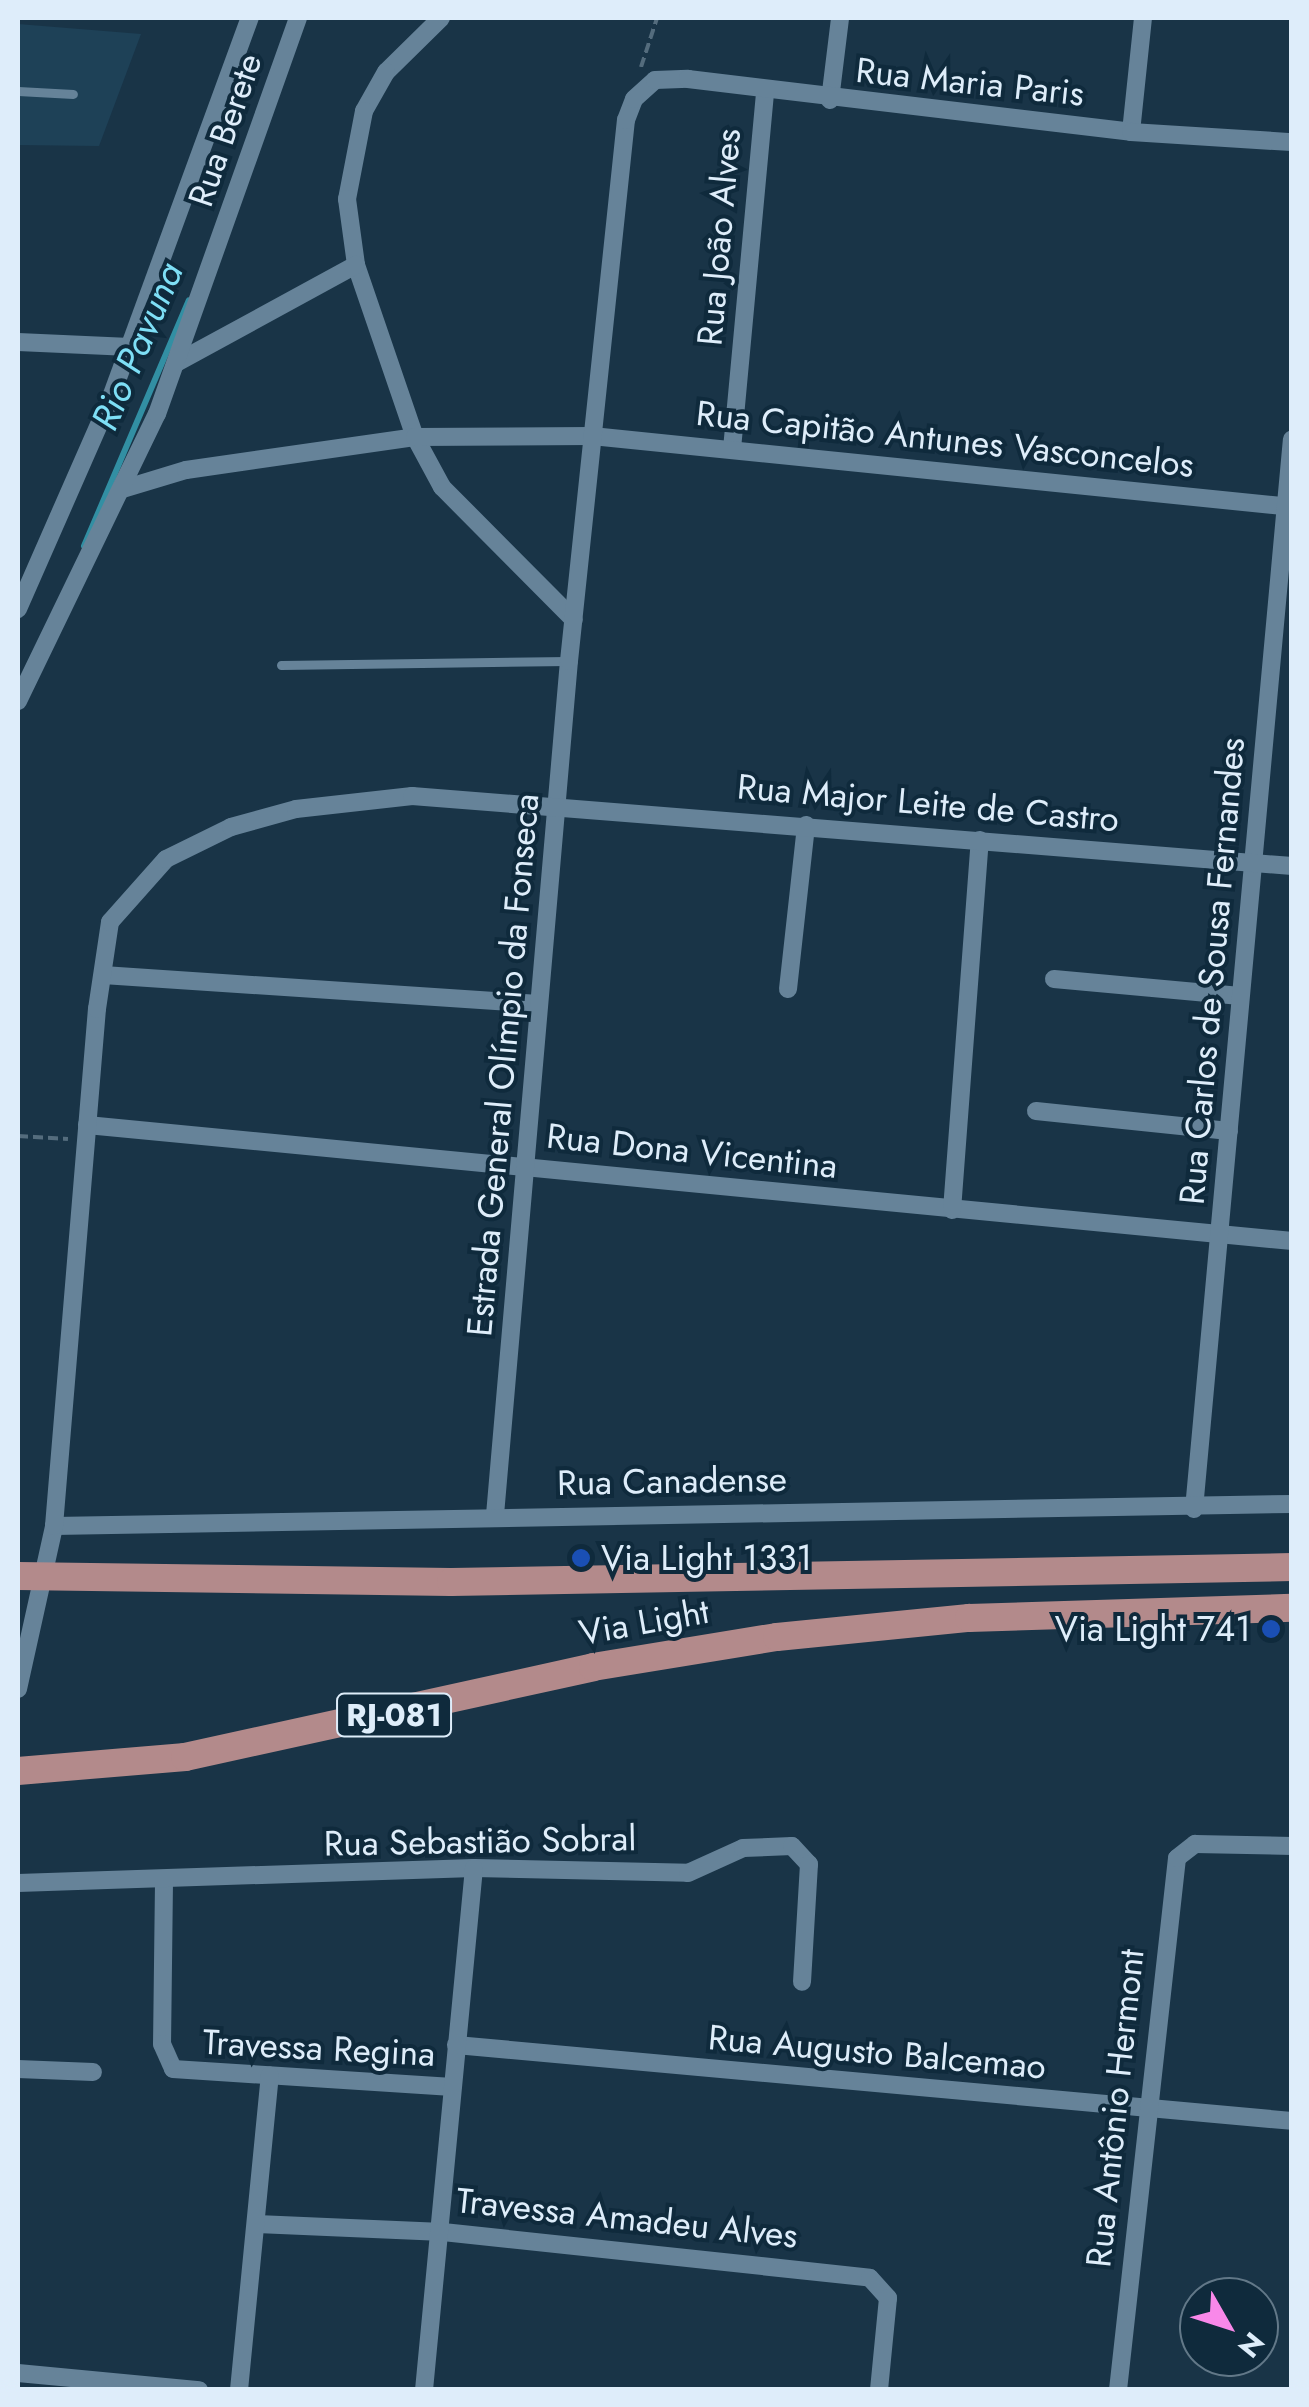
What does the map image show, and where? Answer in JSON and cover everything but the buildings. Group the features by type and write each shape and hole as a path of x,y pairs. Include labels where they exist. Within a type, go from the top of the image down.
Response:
{"main road":[{"name":"Via Light","path":"18,1576 470,1582 1292,1566"},
{"name":"Via Light","path":"25,1771 185,1757 593,1667 777,1637 969,1618 1292,1608"}],"street":[{"name":"Rua Berete","path":"18,609 130,347 250,18"},
{"name":"Rua Berete","path":"18,701 122,489 176,362 298,18"},
{"path":"441,18 386,72 359,125 347,199 356,265 415,438 453,504 574,620"},
{"path":"830,100 840,18"},
{"path":"1132,132 1142,18"},
{"name":"Rua Maria Paris","path":"644,86 688,79 830,100 1132,132 1292,142"},
{"name":"Estrada General Olímpio da Fonseca","path":"495,1516 530,1168 569,661 592,436 626,120 644,86"},
{"name":"Rua João Alves","path":"732,449 765,91"},
{"path":"176,362 356,265"},
{"path":"18,342 130,347"},
{"name":"Rua Capitão Antunes Vasconcelos","path":"122,489 186,470 415,438 592,436 1289,507"},
{"name":"Rua Carlos de Sousa Fernandes","path":"1194,1509 1289,507 1292,438"},
{"path":"1270,688 1292,690"},
{"name":"Rua Major Leite de Castro","path":"18,1689 54,1526 86,1132 110,922 122,903 166,859 231,827 352,799 466,796 1292,866"},
{"path":"788,990 806,826"},
{"path":"952,1210 980,840"},
{"path":"103,976 540,1004"},
{"path":"1054,979 1240,996"},
{"path":"1036,1111 1229,1131"},
{"name":"Rua Dona Vicentina","path":"86,1132 530,1168 1292,1241"},
{"name":"Rua Canadense","path":"54,1526 495,1516 1194,1509 1292,1504"},
{"name":"Rua Antônio Hermont","path":"1118,2390 1174,1869 1182,1851 1196,1844 1292,1846"},
{"name":"Rua Sebastião Sobral","path":"18,1883 164,1882 474,1868 688,1873 743,1848 792,1846 808,1864 802,1982"},
{"path":"424,2390 443,2232 452,2087 474,1868"},
{"name":"Travessa Regina","path":"164,1882 162,2044 168,2062 182,2074 452,2087"},
{"name":"Rua Augusto Balcemao","path":"456,2044 1147,2111 1292,2120"},
{"path":"18,2069 93,2072"},
{"path":"239,2390 270,2076"},
{"name":"Travessa Amadeu Alves","path":"257,2224 443,2232 870,2278 888,2298 880,2390"},
{"path":"18,2373 199,2390"}],"lane":[{"path":"18,90 74,94"},
{"path":"281,665 569,661"}],"path":[{"path":"644,86 643,50 658,18"},
{"path":"18,1136 86,1132"}],"shaded area":[{"path":"18,24 141,34 99,146 18,145"}],"waterway":[{"name":"Rio Pavuna","path":"84,546 189,300"}],"place":[{"name":"Via Light 1331","path":"581,1558"},
{"name":"Via Light 741","path":"1271,1629"}]}
